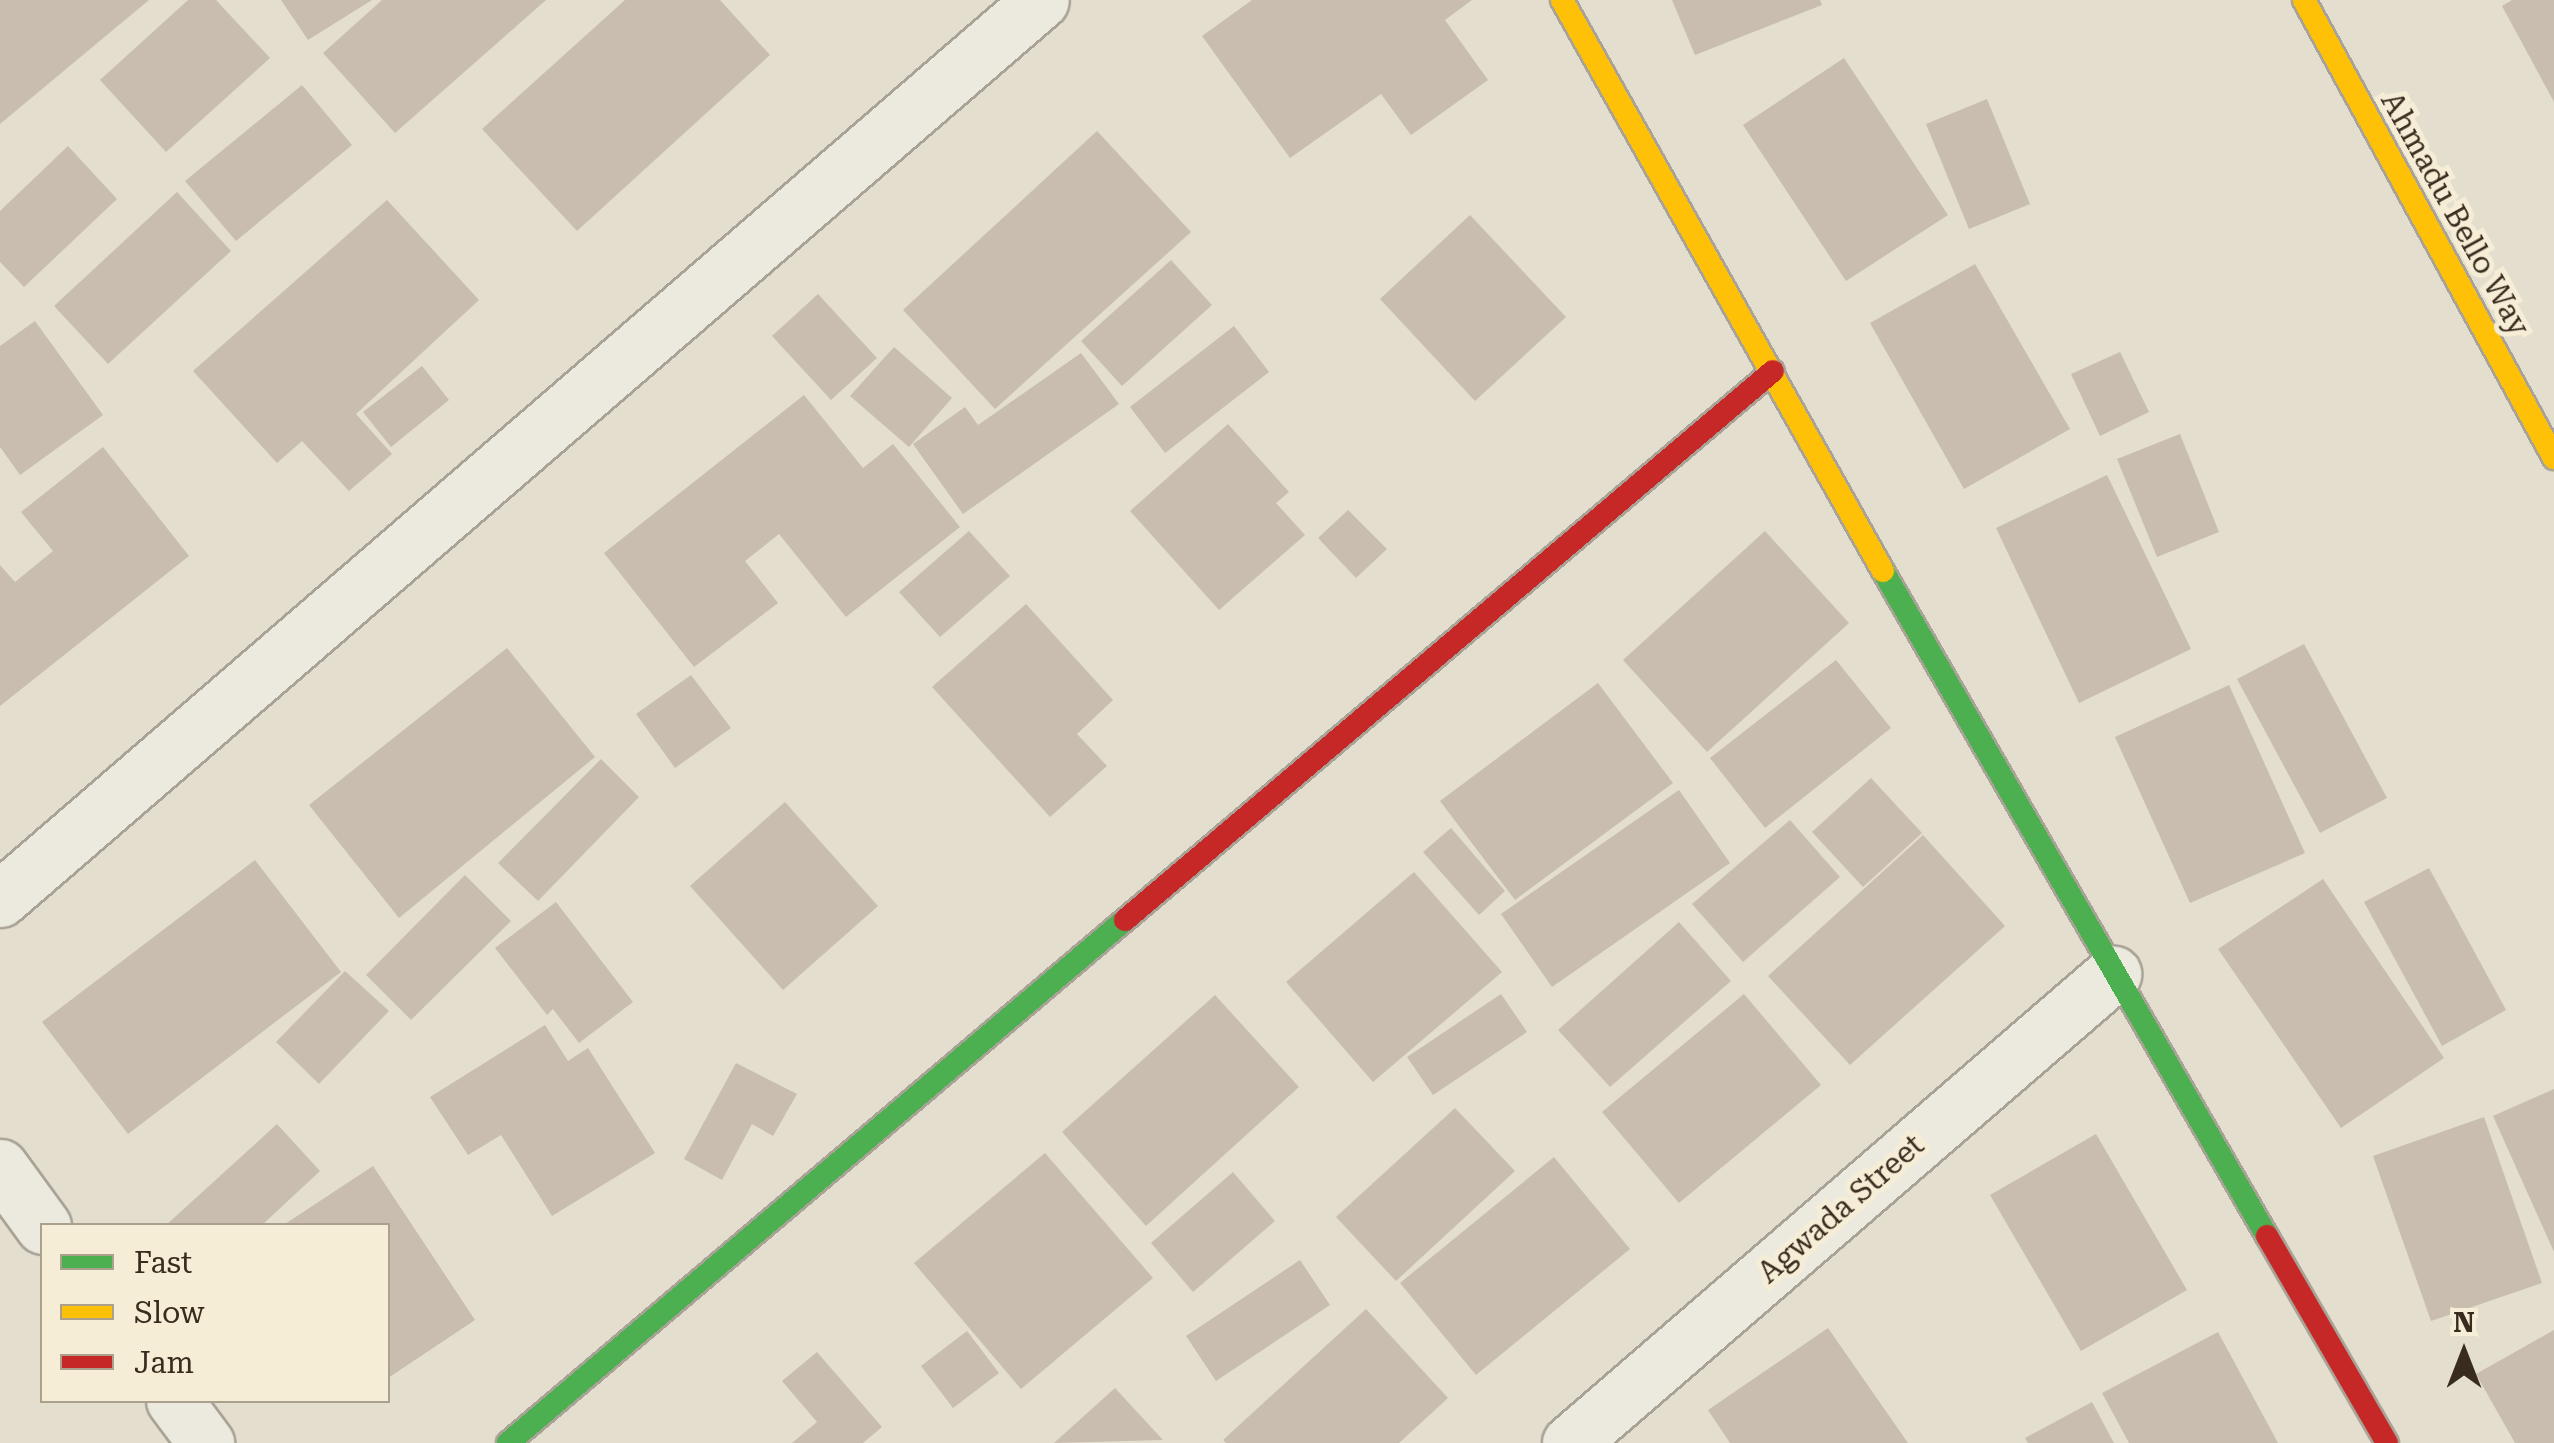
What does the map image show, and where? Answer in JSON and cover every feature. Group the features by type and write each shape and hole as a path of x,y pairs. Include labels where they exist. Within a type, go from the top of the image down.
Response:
{"street":[{"path":"0,898 1040,0"},
{"path":"1562,0 2113,974 2387,1443"},
{"name":"Ahmadu Bello Way","path":"2304,0 2554,458"},
{"path":"508,1443 1773,371"},
{"name":"Agwada Street","path":"1592,1436 2113,974"},
{"path":"0,1167 42,1223"},
{"path":"176,1403 206,1443"}],"building":[{"path":"0,0 149,0 0,124"},
{"path":"188,0 216,0 270,58 166,152 100,80"},
{"path":"281,0 372,0 308,40"},
{"path":"382,0 546,0 395,133 323,53"},
{"path":"625,0 720,0 770,55 577,231 482,129"},
{"path":"1252,0 1472,0 1445,20 1488,80 1411,135 1381,94 1290,158 1202,36"},
{"path":"1672,0 1820,0 1822,5 1695,55"},
{"path":"2512,0 2554,0 2554,102 2502,6"},
{"path":"1844,58 1948,215 1846,281 1743,125"},
{"path":"302,85 352,145 236,241 185,181"},
{"path":"1987,99 2030,204 1969,229 1926,124"},
{"path":"1097,131 1191,232 995,409 903,310"},
{"path":"68,146 117,199 24,287 0,262 0,211"},
{"path":"177,192 231,251 108,364 54,306"},
{"path":"387,200 479,300 356,414 392,454 349,491 302,441 277,463 193,371"},
{"path":"1470,215 1566,317 1475,401 1380,299"},
{"path":"1171,260 1212,305 1122,386 1081,341"},
{"path":"1975,264 2070,429 1964,489 1870,323"},
{"path":"818,294 877,358 831,400 772,336"},
{"path":"35,321 103,415 20,475 0,447 0,346"},
{"path":"1234,326 1269,372 1165,453 1130,407"},
{"path":"894,347 952,398 909,447 850,396"},
{"path":"2120,352 2149,412 2100,436 2071,374"},
{"path":"1081,353 1119,404 963,514 913,444 965,407 978,425"},
{"path":"422,366 449,400 391,447 363,412"},
{"path":"804,395 863,468 893,444 960,527 846,617 779,534 745,561 778,603 694,667 604,553"},
{"path":"1228,424 1289,492 1276,503 1305,535 1219,610 1130,511"},
{"path":"2180,434 2219,532 2157,557 2117,459"},
{"path":"103,447 189,556 0,706 0,565 15,582 53,551 21,512"},
{"path":"2107,475 2191,649 2079,703 1996,528"},
{"path":"1348,510 1387,549 1356,578 1318,538"},
{"path":"969,531 1010,576 940,637 899,592"},
{"path":"1765,531 1849,623 1707,752 1623,660"},
{"path":"1026,604 1113,700 1077,734 1107,766 1050,817 932,687"},
{"path":"2304,644 2387,798 2320,833 2237,679"},
{"path":"507,648 595,757 399,918 309,805"},
{"path":"1836,660 1891,728 1765,828 1710,758"},
{"path":"691,675 731,728 675,768 636,714"},
{"path":"1598,683 1673,783 1515,900 1440,801"},
{"path":"2229,685 2305,853 2190,903 2115,737"},
{"path":"601,759 639,797 538,901 498,863"},
{"path":"1871,778 1922,833 1863,887 1812,832"},
{"path":"1679,790 1730,863 1552,987 1501,914"},
{"path":"785,802 878,906 783,990 690,886"},
{"path":"1790,820 1840,877 1743,962 1692,904"},
{"path":"1451,828 1505,891 1479,915 1423,852"},
{"path":"1923,835 2005,926 1850,1065 1768,976"},
{"path":"255,860 341,972 128,1134 42,1022"},
{"path":"2429,868 2506,1010 2442,1046 2364,902"},
{"path":"1414,872 1502,972 1373,1082 1286,982"},
{"path":"465,875 511,921 411,1020 366,975"},
{"path":"2323,879 2444,1058 2341,1128 2218,949"},
{"path":"556,902 633,1002 579,1043 553,1009 547,1015 495,948"},
{"path":"1679,922 1731,981 1610,1087 1558,1030"},
{"path":"345,971 389,1011 319,1084 276,1042"},
{"path":"1501,994 1527,1032 1433,1095 1407,1057"},
{"path":"1744,994 1821,1085 1679,1203 1602,1112"},
{"path":"1215,995 1299,1087 1146,1226 1062,1132"},
{"path":"545,1025 568,1061 588,1048 655,1153 552,1216 501,1135 468,1155 430,1097"},
{"path":"736,1063 797,1094 773,1136 752,1124 722,1180 684,1159"},
{"path":"2554,1089 2554,1252 2493,1116"},
{"path":"1455,1108 1515,1171 1396,1281 1336,1217"},
{"path":"2484,1117 2542,1283 2431,1321 2373,1156"},
{"path":"277,1124 320,1171 264,1223 168,1223"},
{"path":"2096,1134 2187,1290 2081,1351 1990,1195"},
{"path":"1045,1153 1153,1278 1021,1389 914,1263"},
{"path":"1554,1157 1630,1249 1476,1375 1400,1283"},
{"path":"373,1166 475,1320 390,1377 390,1223 287,1223"},
{"path":"1233,1172 1275,1221 1193,1292 1151,1243"},
{"path":"1300,1260 1330,1305 1216,1381 1186,1336"},
{"path":"1366,1309 1448,1398 1399,1443 1223,1440"},
{"path":"1828,1328 1908,1443 1730,1443 1708,1410"},
{"path":"2554,1330 2554,1443 2515,1443 2476,1374"},
{"path":"967,1331 999,1373 953,1408 921,1366"},
{"path":"2218,1332 2278,1443 2129,1443 2102,1393"},
{"path":"817,1352 882,1427 863,1443 792,1443 817,1422 782,1381"},
{"path":"1115,1388 1163,1440 1054,1443"},
{"path":"2092,1402 2114,1443 2028,1443 2025,1438"}],"traffic: fast":[{"path":"1883,571 2267,1236"},
{"path":"508,1443 1125,920"}],"traffic: slow":[{"path":"1562,0 1883,571"},
{"path":"2304,0 2554,458"}],"traffic: jam":[{"path":"1125,920 1773,371"},
{"path":"2267,1236 2387,1443"}]}
